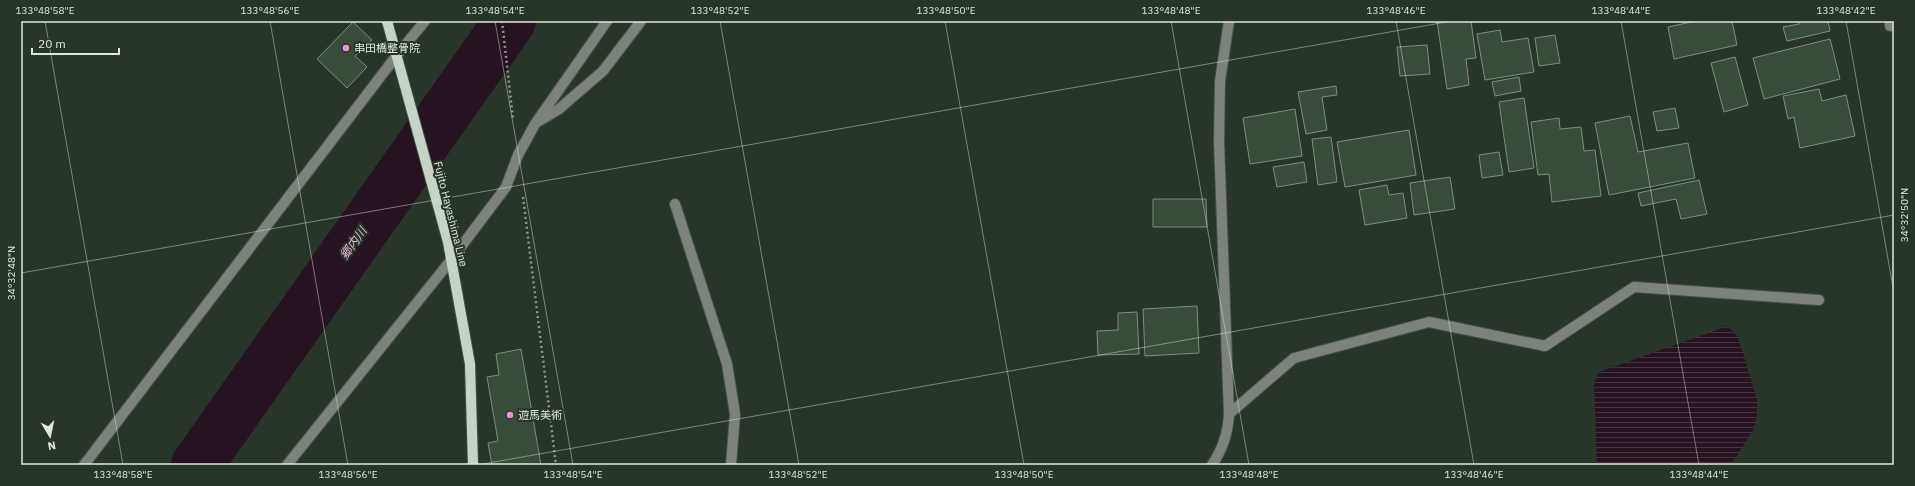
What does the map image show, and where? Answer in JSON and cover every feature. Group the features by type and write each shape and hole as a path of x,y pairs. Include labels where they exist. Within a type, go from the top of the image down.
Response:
{"main road":[{"name":"Fujito Hayashima Line","path":"387,21 448,242 470,364 473,465"}],"street":[{"path":"84,465 397,55 425,21"},
{"path":"287,465 451,260 506,187 518,155 535,124 607,21"},
{"path":"535,124 559,109 602,72 641,21"},
{"path":"1212,465 1218,457 1228,433 1229,414 1219,142 1220,81 1229,21"},
{"path":"675,204 727,364 735,414 731,465"},
{"path":"1229,414 1294,358 1429,322 1545,346 1634,287 1818,300"}],"path":[{"path":"502,21 514,120"},
{"path":"523,195 556,465"}],"shaded area":[{"path":"1728,326 1738,337 1757,399 1757,417 1753,430 1731,465 1597,465 1594,383 1599,372"}],"building":[{"path":"1437,21 1471,21 1476,58 1466,59 1469,85 1447,89"},
{"path":"1696,21 1732,21 1737,45 1674,59 1668,27"},
{"path":"1798,21 1828,21 1830,31 1787,41 1783,27 1799,24"},
{"name":"串田橋整骨院","path":"353,22 372,40 355,56 367,67 347,88 317,59"},
{"path":"1500,30 1502,42 1528,38 1534,72 1485,80 1477,34"},
{"path":"1555,35 1560,63 1539,66 1535,38"},
{"path":"1830,39 1840,79 1764,99 1753,58"},
{"path":"1427,45 1430,74 1400,76 1397,47"},
{"path":"1735,57 1748,105 1724,112 1711,63"},
{"path":"1519,77 1521,91 1495,96 1492,82"},
{"path":"1336,86 1337,95 1322,97 1327,130 1306,134 1298,92"},
{"path":"1819,89 1822,101 1846,95 1855,136 1800,148 1794,117 1788,119 1783,96"},
{"path":"1524,98 1534,168 1509,172 1499,102"},
{"path":"1675,108 1679,128 1657,131 1653,112"},
{"path":"1295,109 1302,156 1250,164 1243,118"},
{"path":"1630,116 1638,152 1688,143 1695,178 1609,195 1595,123"},
{"path":"1559,118 1560,129 1581,127 1584,151 1595,150 1601,196 1552,202 1549,174 1538,175 1531,122"},
{"path":"1409,130 1416,175 1345,187 1337,142"},
{"path":"1331,137 1337,182 1318,185 1312,139"},
{"path":"1499,152 1503,175 1482,178 1479,155"},
{"path":"1304,162 1307,182 1277,187 1273,167"},
{"path":"1450,177 1455,209 1414,215 1410,183"},
{"path":"1699,180 1707,214 1681,219 1676,199 1641,206 1638,193"},
{"path":"1387,185 1389,195 1403,193 1407,218 1365,225 1359,190"},
{"path":"1153,199 1206,199 1207,227 1153,227"},
{"path":"1197,306 1199,353 1145,356 1143,309"},
{"path":"1137,312 1139,354 1098,355 1097,331 1118,330 1118,313"},
{"path":"521,349 541,465 492,465 488,443 498,441 487,377 499,375 496,354"}],"waterway":[{"name":"郷内川","path":"197,465 510,21"}],"place":[{"name":"串田橋整骨院","path":"346,48"},
{"name":"遊馬美術","path":"510,415"}]}
